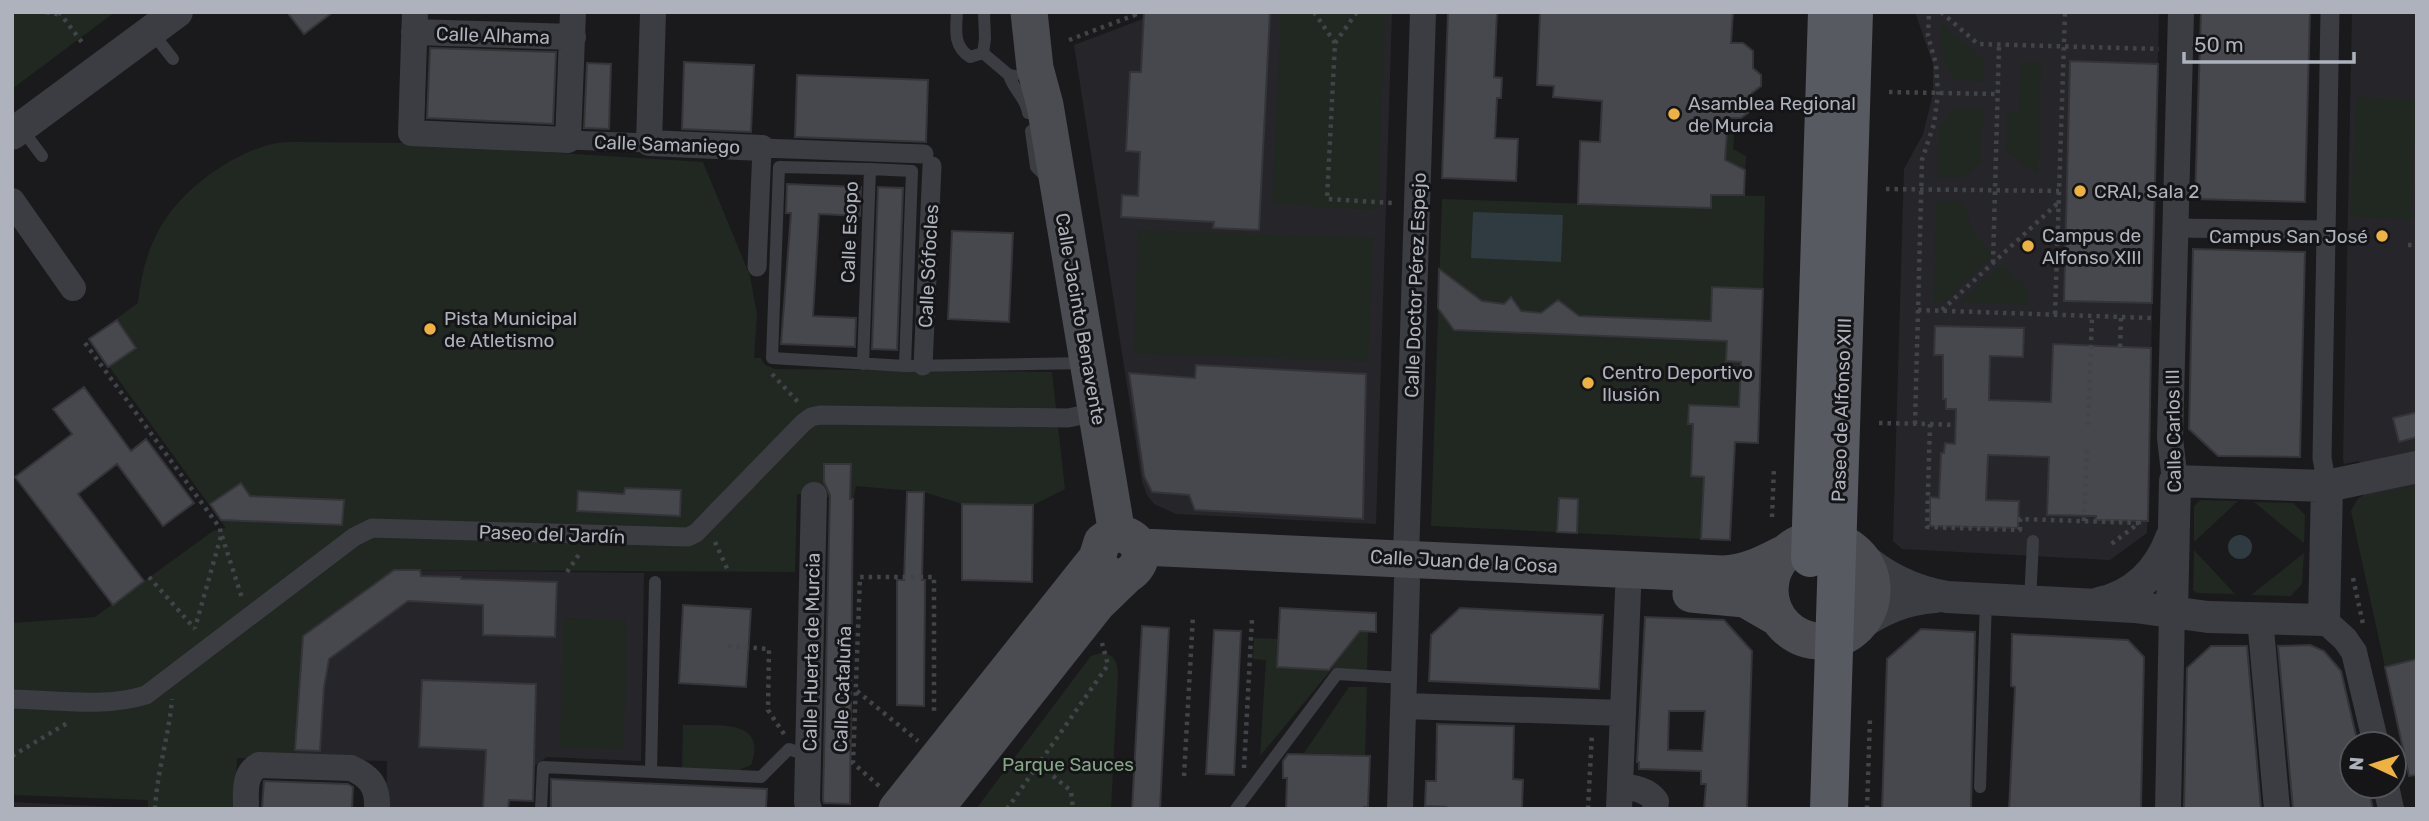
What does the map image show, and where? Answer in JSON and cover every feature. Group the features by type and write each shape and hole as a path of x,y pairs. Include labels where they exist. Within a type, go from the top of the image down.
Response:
{"main road":[{"name":"Calle Jacinto Benavente","path":"1029,12 1022,71 1045,105"},
{"name":"Paseo de Alfonso XIII","path":"1823,546 1827,12"},
{"name":"Paseo de Alfonso XIII","path":"1802,809 1818,631 1854,12"},
{"name":"Calle Jacinto Benavente","path":"1061,26 1045,105 1122,557"},
{"name":"Calle Juan de la Cosa","path":"1122,557 1170,570 1723,574 1757,568 1823,546"},
{"path":"1818,631 1771,601 1771,582 1776,565 1823,546"},
{"name":"Calle Juan de la Cosa","path":"1122,557 1142,547 1628,592 1722,596 1745,599 1818,631"},
{"path":"1099,622 1122,557"},
{"path":"889,799 1122,557"},
{"path":"935,809 1099,622 1147,577 1170,570"},
{"name":"Paseo de Alfonso XIII","path":"1818,631 1829,809"}],"street":[{"path":"16,130 177,12"},
{"path":"649,143 653,12"},
{"name":"Calle Doctor Pérez Espejo","path":"1400,809 1423,12"},
{"name":"Calle Carlos III","path":"2168,809 2175,481 2170,438 2181,12"},
{"path":"2324,620 2327,486 2322,458 2330,12"},
{"name":"Calle Samaniego","path":"414,22 411,133 762,148 928,160"},
{"name":"Calle Alhama","path":"414,22 573,25"},
{"path":"568,140 573,25"},
{"path":"757,267 762,148"},
{"name":"Calle Sófocles","path":"914,366 928,160"},
{"path":"12,201 73,288"},
{"path":"2176,228 2326,230"},
{"name":"Paseo del Jardín","path":"12,699 103,702 126,701 146,695 354,537 372,528 688,537 706,523 803,422 811,417 1068,418 1097,412"},
{"path":"2175,481 2327,486 2417,467"},
{"name":"Calle Huerta de Murcia","path":"809,809 807,802 814,495"},
{"path":"2084,605 2118,598 2140,584 2157,567 2169,543 2174,524"},
{"path":"1823,546 1900,583 1925,593 1947,597"},
{"path":"1628,592 1620,797 1642,790 1656,801 1656,809"},
{"path":"1818,631 1872,616 1892,606 1920,598 1947,597 2135,607 2208,617 2324,620 2346,639 2354,652 2373,730"},
{"path":"2260,618 2277,809"},
{"path":"1404,706 1623,713"},
{"path":"246,809 247,780 253,769 259,765 351,768 364,774 374,784 378,796 377,809"}],"lane":[{"path":"957,12 956,41 962,52 970,57 983,53 1022,71 1012,86 1027,103 1037,167 1059,190"},
{"path":"983,53 984,12"},
{"path":"151,31 173,59"},
{"path":"16,130 42,156"},
{"path":"870,169 779,167 772,358 914,366 1088,363"},
{"name":"Calle Esopo","path":"863,365 870,169 912,171 914,366"},
{"path":"2030,602 2033,541"},
{"path":"651,772 655,582"},
{"path":"1980,788 1986,599"},
{"path":"1236,809 1337,674 1404,678"},
{"path":"541,809 543,767 761,777 789,748 809,751"}],"path":[{"path":"46,12 60,14 84,45"},
{"path":"1061,26 1135,15 1135,12"},
{"path":"1314,12 1335,43"},
{"path":"1357,12 1335,43 1327,200 1393,203"},
{"path":"1914,424 1922,160 1934,124 1938,94 1936,64 1928,36 1929,12"},
{"path":"1941,12 1978,44 2163,49"},
{"path":"2055,314 2065,12"},
{"path":"1993,263 1999,45"},
{"path":"1889,92 1997,94"},
{"path":"2062,94 2069,94"},
{"path":"1886,189 2059,191"},
{"path":"1942,310 2059,202"},
{"path":"2408,245 2417,245"},
{"path":"2057,252 2066,252"},
{"path":"1918,310 2157,318"},
{"path":"2088,425 2092,316"},
{"path":"2120,347 2121,316"},
{"path":"85,343 220,528 249,618"},
{"path":"1879,423 1955,425"},
{"path":"1930,425 1927,527 2020,530 2020,519 2139,523 2110,545"},
{"path":"2084,521 2087,446"},
{"path":"1772,517 1774,467"},
{"path":"706,523 729,573"},
{"path":"149,578 195,628 221,536"},
{"path":"2352,569 2366,636"},
{"name":"Calle Cataluña","path":"889,799 853,763 860,577 934,577 934,721"},
{"path":"1185,776 1194,617"},
{"path":"1243,780 1252,619"},
{"path":"1007,809 1108,665 1099,622"},
{"path":"729,646 769,649 768,710 781,732 809,751"},
{"path":"155,809 159,766 170,719 172,699 169,678"},
{"path":"857,691 919,741"},
{"path":"12,756 103,702"},
{"path":"1588,809 1594,712"},
{"path":"1867,809 1870,719"},
{"path":"1039,765 1071,791 1073,809"}],"shaded area":[{"path":"1144,12 1392,12 1376,524 1176,514 1154,504 1147,495 1142,482 1074,45 1143,19"},
{"name":"Campus de Alfonso XIII","path":"1915,12 2159,12 2147,533 2110,560 1902,549 1893,541 1904,169 1923,134 1933,94 1933,64"},
{"name":"Campus San José","path":"2352,12 2417,12 2417,591 2351,511 2358,499 2366,493 2359,461 2344,464 2343,459"},
{"path":"1473,212 1563,215 1561,262 1471,258"},
{"path":"2240,535 2249,538 2252,547 2249,556 2240,559 2231,556 2228,547 2231,538"},
{"path":"394,570 644,573 641,761 547,757 524,773 523,801 509,800 508,809 386,809 387,761 295,759 303,636"},
{"path":"12,802 139,808 139,809 12,809"}],"green space":[{"path":"12,12 115,12 12,89"},
{"path":"1281,12 1385,12 1378,210 1272,204"},
{"path":"1941,23 1985,61 1983,81 1954,80 1941,55"},
{"path":"2021,62 2041,62 2038,175 2006,151 2007,111 2019,111"},
{"path":"2356,97 2416,100 2411,219 2351,217"},
{"path":"1951,109 1983,110 1981,161 1963,178 1937,178 1938,131"},
{"path":"1728,125 1735,125 1733,149 1746,156 1745,170 1725,160"},
{"path":"402,143 703,162 750,276 757,315 754,358 761,358 765,365 775,369 1052,372 1065,489 1033,505 962,504 924,492 856,486 853,499 797,494 795,572 394,570 303,636 295,759 237,758 235,809 148,809 148,800 12,795 12,623 95,617 213,531 226,528 89,339 138,303 141,280 155,237 167,217 188,193 214,172 242,155 272,144"},
{"name":"Centro Deportivo Ilusión","path":"1711,195 1765,196 1763,289 1712,287 1710,340 1727,341 1741,362 1739,413 1689,405 1688,424 1693,424 1691,476 1704,477 1701,539 1431,526 1442,199 1711,208"},
{"path":"1936,201 1962,201 1974,233 1992,256 1944,302 1934,301"},
{"path":"1138,230 1373,238 1368,361 1134,353"},
{"path":"2001,265 2028,290 2027,305 1960,302"},
{"path":"2417,485 2417,659 2385,667 2351,511 2358,499"},
{"path":"2200,500 2238,501 2194,542 2194,506"},
{"path":"2254,502 2293,503 2305,515 2304,543"},
{"path":"2194,550 2235,594 2197,593 2193,590"},
{"path":"2304,553 2302,584 2291,596 2251,595"},
{"path":"563,618 626,619 624,749 560,748"},
{"path":"1359,632 1368,632 1367,671 1331,670"},
{"path":"1254,638 1279,639 1277,667 1331,670 1260,756 1266,660 1253,659"},
{"name":"Parque Sauces","path":"1101,653 1114,659 1118,673 1111,809 976,809 1091,656"},
{"path":"1349,687 1367,687 1365,755 1304,753"},
{"path":"683,725 723,725 746,732 752,739 755,750 751,765 736,771 682,769"}],"building":[{"path":"287,12 333,12 304,34"},
{"path":"1144,12 1270,12 1259,230 1213,228 1214,222 1121,217 1122,195 1138,196 1140,152 1126,151 1130,72 1141,72"},
{"path":"1448,12 1497,12 1494,77 1502,78 1501,98 1497,98 1495,138 1518,139 1516,181 1442,178"},
{"name":"Asamblea Regional de Murcia","path":"1540,12 1733,12 1731,43 1743,43 1753,51 1753,68 1761,75 1761,86 1752,93 1752,110 1741,118 1728,118 1725,160 1745,170 1744,195 1711,195 1711,208 1578,204 1580,141 1600,142 1602,101 1553,97 1554,86 1537,85"},
{"path":"2201,12 2310,12 2305,202 2195,199"},
{"path":"430,48 556,52 553,124 427,118"},
{"path":"2070,61 2158,64 2152,303 2064,301"},
{"path":"684,62 754,65 751,132 682,129"},
{"path":"587,63 611,64 609,129 584,128"},
{"path":"797,75 928,80 926,142 795,137"},
{"path":"787,184 861,187 860,216 819,214 813,316 856,318 855,347 781,344 791,213 786,213"},
{"path":"878,187 903,188 897,350 872,349"},
{"path":"952,231 1013,233 1009,322 948,319"},
{"path":"2193,249 2305,252 2300,457 2218,456 2189,429"},
{"path":"1439,269 1482,301 1504,304 1511,297 1521,311 1541,313 1558,300 1579,316 1711,321 1712,287 1763,289 1758,443 1735,442 1730,540 1701,539 1704,477 1691,476 1693,424 1688,424 1689,405 1739,407 1741,362 1726,361 1727,341 1454,330 1438,308"},
{"path":"117,320 136,348 108,367 89,339"},
{"path":"1935,326 2024,328 2023,357 1990,356 1989,400 2051,402 2053,344 2151,348 2148,521 2095,520 2096,516 2047,515 2049,457 1988,455 1986,500 2019,501 2018,528 1930,526 1930,497 1939,498 1941,453 1944,453 1945,443 1955,444 1956,409 1946,409 1946,399 1943,399 1943,355 1934,355"},
{"path":"1196,365 1366,374 1363,519 1195,510 1189,495 1152,492 1144,476 1129,373 1195,378"},
{"path":"84,387 131,451 146,439 194,503 163,526 117,464 78,494 144,581 113,605 15,477 72,434 53,409"},
{"path":"2417,412 2417,437 2399,442 2393,418"},
{"path":"824,464 851,464 850,499 853,499 850,804 824,803 823,800 830,495 824,482"},
{"path":"241,483 250,496 344,500 342,525 221,520 210,504"},
{"path":"625,488 681,490 680,516 577,511 578,491 624,494"},
{"path":"907,492 924,492 924,706 897,705 897,580 904,580"},
{"path":"1559,498 1578,499 1577,533 1557,532"},
{"path":"962,504 1033,505 1032,582 962,580"},
{"path":"394,570 420,570 421,576 461,579 557,582 555,637 483,635 483,605 408,601 329,659 324,687 320,751 295,750 303,636"},
{"path":"683,605 751,609 746,687 679,683"},
{"path":"1280,608 1376,613 1376,632 1360,631 1329,670 1277,667"},
{"path":"1460,608 1603,615 1599,689 1429,681 1431,635"},
{"path":"1645,617 1724,620 1752,651 1747,809 1704,809 1706,784 1701,784 1701,771 1639,769 1637,762","holes":["1669,711 1705,711 1702,751 1668,750"]},
{"path":"1142,626 1169,628 1160,809 1132,809"},
{"path":"1921,629 1975,632 1971,809 1882,809 1887,659"},
{"path":"1214,630 1241,631 1234,775 1206,774"},
{"path":"2012,634 2128,640 2144,657 2141,809 2009,809 2015,687 2011,686"},
{"path":"2310,645 2324,651 2341,671 2355,730 2338,730 2338,800 2371,800 2373,809 2293,809 2278,646"},
{"path":"2211,646 2247,646 2261,809 2184,809 2187,668"},
{"path":"2417,659 2417,775 2409,776 2408,730 2399,730 2385,667"},
{"path":"422,680 536,684 533,801 509,800 508,809 483,808 486,750 419,747"},
{"path":"1437,724 1514,726 1513,779 1523,780 1522,809 1445,809 1446,807 1425,806 1426,781 1436,781"},
{"path":"1288,754 1370,756 1368,807 1286,809 1287,778 1283,778 1283,761"},
{"path":"551,779 767,789 766,809 551,809"},
{"path":"264,781 348,784 353,787 352,809 262,809"}],"place":[{"name":"Asamblea Regional de Murcia","path":"1674,114"},
{"name":"CRAI, Sala 2","path":"2080,191"},
{"name":"Campus San José","path":"2382,236"},
{"name":"Campus de Alfonso XIII","path":"2028,246"},
{"name":"Pista Municipal de Atletismo","path":"430,329"},
{"name":"Centro Deportivo Ilusión","path":"1588,383"}]}
